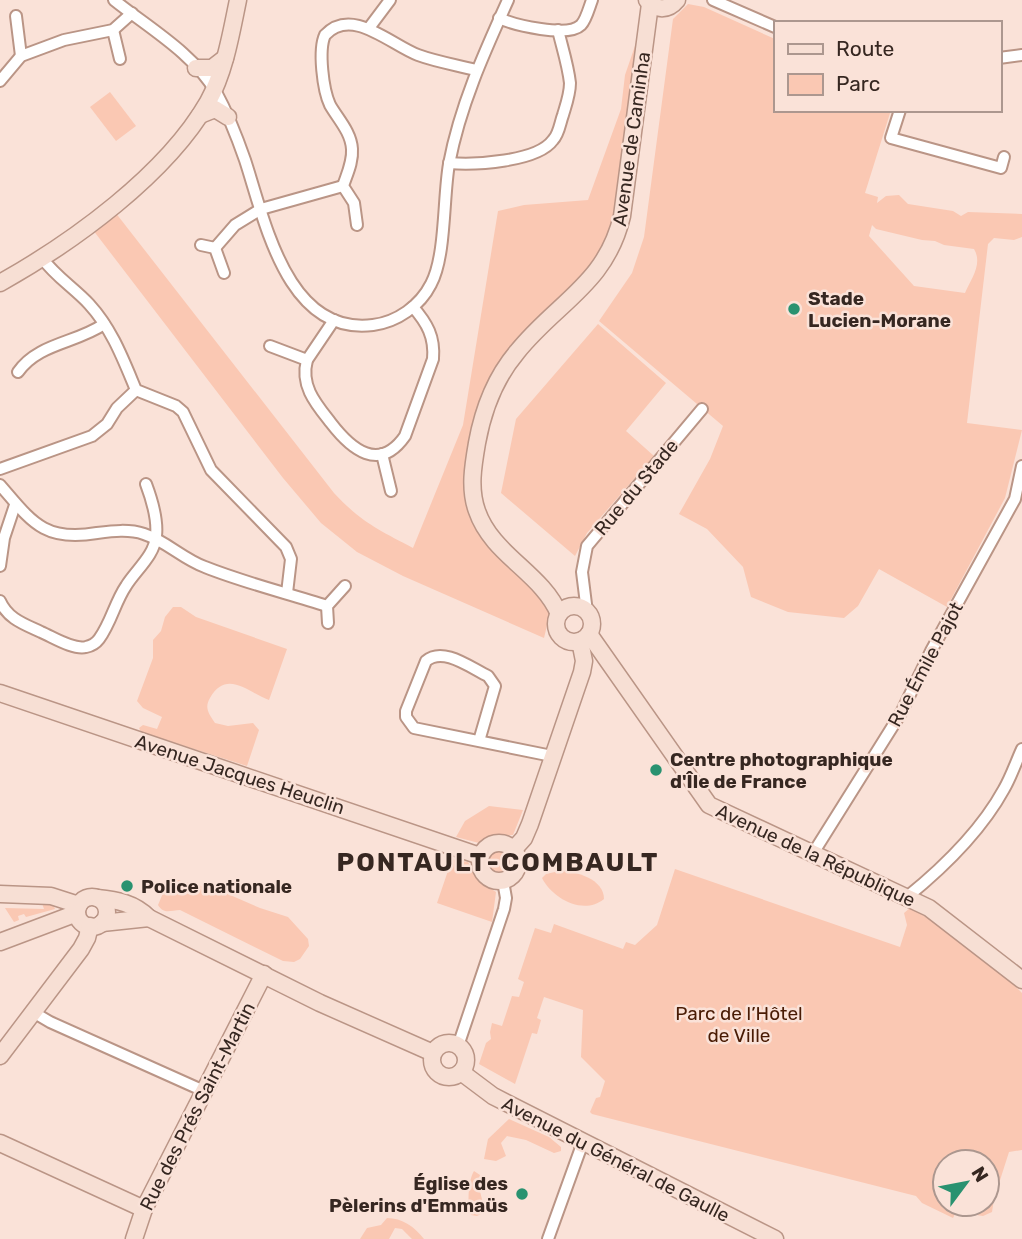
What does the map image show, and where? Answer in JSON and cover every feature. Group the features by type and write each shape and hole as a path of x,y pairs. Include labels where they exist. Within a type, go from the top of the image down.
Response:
{"street":[{"path":"114,0 160,35 196,68 214,89 228,117 277,255 294,286 312,307 334,320 352,325 375,325 398,317 413,307 431,285 438,268 449,163 476,70 508,0"},
{"path":"0,283 42,258 100,216 180,145 214,89 225,58 238,0"},
{"path":"369,28 390,0"},
{"path":"499,18 515,26 558,30 577,28 582,24 592,0"},
{"path":"653,4 672,6 677,0"},
{"path":"713,0 774,27"},
{"name":"Avenue de Caminha","path":"564,610 499,546 480,519 472,486 475,457 484,413 503,372 530,337 597,272 614,245 622,216 653,4"},
{"path":"0,81 21,56 64,40 113,30 132,13"},
{"path":"16,16 21,56"},
{"path":"343,186 352,160 352,149 348,133 328,100 321,43 329,30 337,27 369,28 381,37 420,56 476,70"},
{"path":"113,30 120,59"},
{"path":"449,163 475,165 526,155 538,152 553,141 570,91 558,30"},
{"path":"1001,58 1022,55"},
{"path":"196,68 212,68 225,58"},
{"path":"200,115 215,109 228,117"},
{"path":"899,112 891,138 1001,168 1004,157"},
{"path":"215,248 235,225 261,209 343,186"},
{"path":"343,186 354,202 357,225"},
{"path":"201,245 215,248"},
{"path":"215,248 224,273"},
{"path":"42,258 104,324 115,340 136,390 176,406 183,412 211,470 286,547 291,559 287,593"},
{"path":"334,320 307,360 307,386 313,400 353,448 369,454 382,454 396,446 405,436 433,359 431,333 413,307"},
{"path":"18,372 25,361 40,352 88,334 104,324"},
{"path":"270,346 307,360"},
{"path":"0,469 92,436 107,424 117,408 136,390"},
{"name":"Rue du Stade","path":"587,611 582,572 587,546 702,409"},
{"path":"382,454 391,491"},
{"name":"Rue Émile Pajot","path":"812,855 901,713 931,652 1018,501 1022,466"},
{"path":"0,601 16,620 77,647 89,646 99,639 120,596 157,538 154,507 146,484"},
{"path":"0,485 15,505 44,529 62,536 122,530 157,538 204,567 327,606"},
{"path":"0,565 4,538 15,505"},
{"path":"328,623 327,606 345,586"},
{"path":"514,849 524,838 530,824 582,672 585,637 592,622 587,611 578,606 564,610 556,626 561,636 570,641 585,637"},
{"name":"Avenue de la République","path":"585,637 705,802 812,855 929,908 1022,981"},
{"path":"479,741 494,691 493,680 445,655 432,656 426,661 406,711 409,724 414,728 552,756"},
{"name":"Avenue Jacques Heuclin","path":"0,693 480,856"},
{"path":"907,897 957,852 983,820 1004,789 1022,749"},
{"path":"504,843 514,849 518,859 517,870 509,879 497,881 485,875 480,856 487,847 504,843"},
{"path":"458,1045 504,909 506,898 503,881"},
{"path":"0,894 51,896 78,909"},
{"path":"0,942 78,909 87,898 117,900 132,905 149,918 320,1003 433,1054"},
{"path":"0,1056 96,925 106,916 106,907 97,898"},
{"path":"78,909 80,920 96,925 149,918"},
{"name":"Rue des Prés Saint-Martin","path":"134,1239 144,1209 264,974"},
{"path":"33,1012 204,1091"},
{"path":"441,1045 458,1045 466,1058 461,1072 452,1077 442,1076 433,1064 433,1054 441,1045"},
{"name":"Avenue du Général de Gaulle","path":"461,1072 493,1096 775,1239"},
{"path":"548,1239 583,1142"},
{"path":"0,1143 144,1209"}],"green space":[{"name":"Stade Lucien-Morane","path":"688,4 704,7 774,39 774,112 890,112 865,193 878,197 877,203 886,196 899,195 908,204 953,211 961,216 968,212 1022,214 1022,237 1014,240 994,238 988,244 967,423 1022,430 1005,498 947,607 879,569 858,606 844,618 788,612 751,597 743,567 707,529 679,514 710,459 723,426 599,321 632,273 644,237 673,19","holes":["872,225 876,229 974,249 977,266 965,293 914,286 869,236"]},
{"path":"638,37 614,221 606,246 577,283 526,330 471,438 488,544 551,609 544,638 403,576 357,552 321,523 283,478 93,230 115,212 334,493 362,518 413,548 463,425 498,211 524,205 588,200 621,109 625,75"},
{"path":"110,92 136,126 116,141 90,107"},
{"path":"598,324 666,383 626,431 654,456 587,533 575,556 501,493 516,419"},
{"path":"173,607 181,607 196,617 287,649 269,700 231,684 217,689 208,702 208,711 215,723 228,726 253,723 259,730 247,766 141,732 139,728 143,725 157,729 162,717 143,708 137,701 153,658 153,640 161,631 165,617"},
{"path":"489,806 523,810 513,835 492,836 479,843 456,837 465,821"},
{"path":"499,850 507,853 510,861 507,869 499,872 491,869 488,861 491,853"},
{"path":"452,859 468,862 481,882 496,892 492,922 437,903"},
{"name":"Parc de l’Hôtel de Ville","path":"675,869 900,947 907,925 904,913 910,908 983,957 1022,993 1022,1150 1009,1152 1001,1177 1001,1148 931,1148 931,1207 916,1196 592,1114 590,1112 596,1098 600,1097 605,1081 581,1057 583,1010 544,997 537,1018 541,1020 537,1034 532,1033 515,1084 479,1064 486,1043 491,1039 492,1023 502,1026 512,996 519,997 524,982 518,979 535,928 551,933 554,924 623,949 626,942 635,945 657,925"},
{"path":"559,871 581,875 594,881 603,892 604,899 587,906 560,898 542,878 546,874"},
{"path":"178,880 221,891 288,917 308,939 309,946 300,959 294,962 283,961 180,910 163,910 158,905 168,881"},
{"path":"42,903 53,904 55,909 26,917 24,914 18,916 19,920 14,922 5,908 44,909"},
{"path":"509,1119 549,1137 561,1147 561,1151 554,1153 526,1140 507,1136 501,1143 506,1156 496,1161 484,1159 488,1139"},
{"path":"474,1171 480,1175 479,1187 485,1212 477,1216 471,1215 469,1205 469,1186"},
{"path":"387,1218 408,1224 424,1239 412,1239 402,1229 395,1228 389,1239 360,1239 367,1228 381,1225"}],"place":[{"name":"Stade Lucien-Morane","path":"794,309"},
{"name":"Centre photographique d'Île de France","path":"656,770"},
{"name":"Police nationale","path":"127,886"},
{"name":"Église des Pèlerins d'Emmaüs","path":"522,1194"}],"district":[{"name":"PONTAULT-COMBAULT","path":"498,862"}]}
